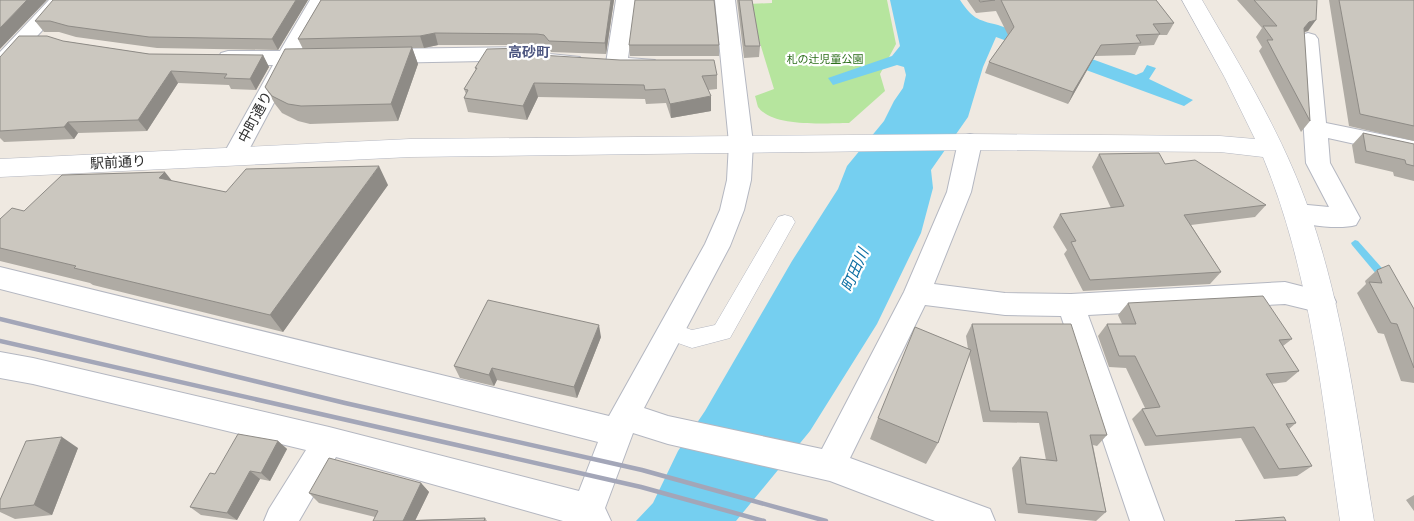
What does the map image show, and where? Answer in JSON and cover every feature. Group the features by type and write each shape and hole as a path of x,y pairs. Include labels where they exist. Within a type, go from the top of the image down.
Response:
{"street":[{"path":"0,64 60,0"},
{"name":"中町通り","path":"235,155 286,58 320,0"},
{"path":"603,62 626,0"},
{"path":"0,365 34,371 329,441 587,517 621,424 669,331 717,246 732,210 739,180 741,144 722,65 725,0"},
{"path":"1192,0 1248,96 1298,213 1322,302 1357,521"},
{"path":"1298,213 1348,218 1318,164 1308,39"},
{"path":"22,40 50,40"},
{"path":"364,57 539,53 544,60 603,62 622,65 672,65"},
{"path":"206,58 334,57"},
{"path":"1315,128 1414,149"},
{"path":"825,465 917,293 959,192 963,142"},
{"name":"駅前通り","path":"0,168 235,155 410,148 963,142 1220,144 1272,149"},
{"path":"669,331 692,339 722,332 785,222"},
{"path":"0,278 621,424 668,430 825,465 978,521"},
{"path":"917,293 1005,304 1071,305 1285,293 1322,302"},
{"path":"1071,305 1147,521"},
{"path":"281,521 329,441"}],"green space":[{"name":"札の辻児童公園","path":"772,0 887,0 896,44 880,74 885,91 849,123 800,123 787,121 765,114 758,107 755,96 774,89 748,4 772,3"}],"water":[{"name":"町田川","path":"890,0 960,0 972,15 980,20 1136,75 1143,72 1147,65 1156,68 1149,79 1193,100 1184,106 996,37 983,67 968,117 931,170 933,188 921,233 877,324 810,431 736,521 636,521 653,503 678,451 705,411 792,261 838,189 847,166 884,121 903,88 906,75 904,67 897,65 833,85 828,78 892,56 900,46"}],"building":[{"path":"0,0 27,0 0,28"},
{"path":"53,0 296,0 272,39 149,37 68,26 50,21 35,21"},
{"path":"321,0 611,0 605,43 549,41 544,35 537,34 435,33 420,36 298,39"},
{"path":"635,0 714,0 719,45 629,45"},
{"path":"739,0 752,0 760,46 745,46"},
{"path":"979,0 995,0 980,2"},
{"path":"1001,0 1156,0 1174,23 1153,24 1160,34 1136,35 1141,43 1101,45 1073,92 989,62 1014,27"},
{"path":"1254,0 1317,0 1316,20 1309,22 1304,28 1310,121 1267,40 1273,40 1263,26 1277,26"},
{"path":"1339,0 1414,0 1414,126 1360,114"},
{"path":"19,36 47,36 63,41 149,54 263,55 250,79 224,78 227,74 171,71 138,120 68,122 64,127 0,131 0,57"},
{"path":"412,47 391,104 301,106 288,104 272,96 265,87 285,49"},
{"path":"528,48 532,53 540,55 620,60 714,60 717,75 702,76 711,96 670,104 665,89 645,90 644,85 534,83 523,106 464,98 468,90 464,89 487,49"},
{"path":"1363,133 1414,144 1414,166 1406,164 1405,160 1366,151"},
{"path":"1159,153 1165,164 1195,160 1266,205 1184,215 1221,272 1090,280 1071,242 1076,241 1060,214 1124,206 1099,154"},
{"path":"379,166 270,315 74,268 76,266 0,248 0,219 12,208 24,211 62,175 165,172 159,178 226,192 246,169"},
{"path":"1389,265 1414,309 1414,368 1397,324 1391,323 1369,282 1382,283 1377,270"},
{"path":"1263,296 1292,339 1279,340 1299,371 1266,374 1296,423 1286,424 1312,466 1279,469 1254,427 1156,436 1142,409 1160,407 1135,356 1119,356 1107,324 1136,324 1128,303"},
{"path":"488,300 599,325 574,387 492,368 489,375 454,366"},
{"path":"972,324 1071,324 1107,435 1090,435 1106,512 1026,504 1020,457 1057,461 1047,412 990,411"},
{"path":"915,327 971,350 938,443 878,418"},
{"path":"238,434 278,441 261,473 250,471 227,513 190,507 210,473 215,474"},
{"path":"62,437 34,505 0,509 0,500 26,441"},
{"path":"329,458 421,483 403,521 373,521 378,511 309,493"},
{"path":"1284,517 1286,521 1235,521"},
{"path":"485,518 484,521 403,521"}],"waterway":[{"path":"1355,243 1386,279"}],"railway":[{"path":"0,319 345,403 642,470 826,521"},
{"path":"0,341 641,487 764,521"}],"district":[{"name":"高砂町","path":"529,52"}]}
